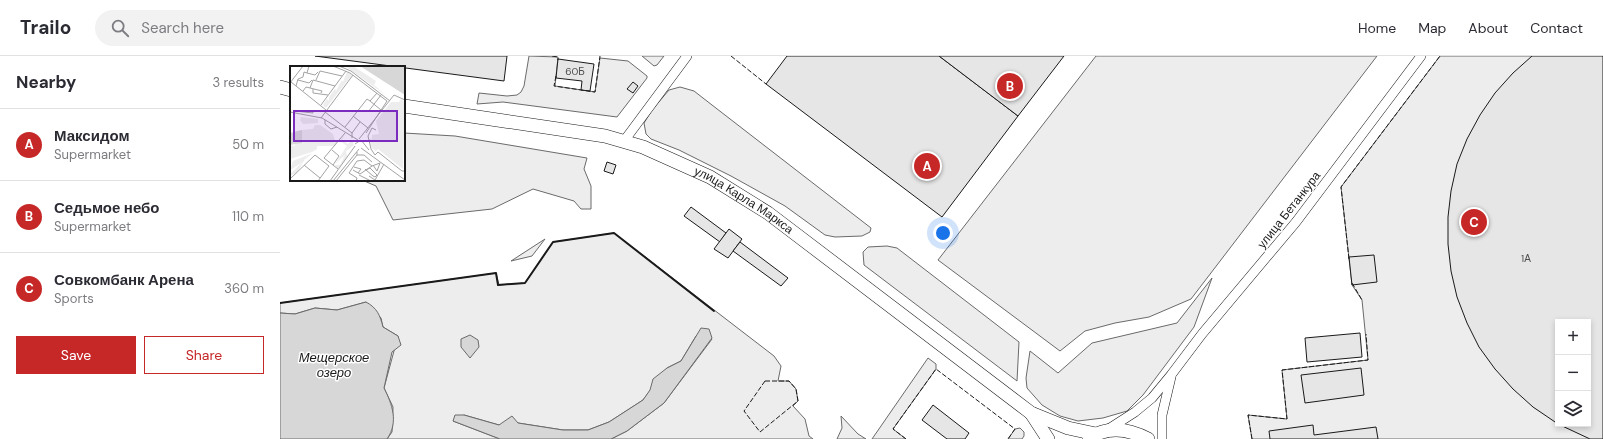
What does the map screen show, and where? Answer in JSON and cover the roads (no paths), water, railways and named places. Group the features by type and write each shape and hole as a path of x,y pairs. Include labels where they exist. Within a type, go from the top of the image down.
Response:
{"main road":[{"path":"280,87 290,90"},
{"name":"улица Карла Маркса","path":"405,106 605,136 643,147 710,177 768,213 1031,413"},
{"path":"1031,413 1068,428 1096,435 1120,430 1135,433 1148,439"},
{"path":"1031,413 1048,439"}],"street":[{"path":"624,141 687,56"},
{"name":"улица Бетанкура","path":"1096,435 1135,412 1152,398 1171,376 1202,334 1296,222 1421,56"},
{"name":"улица Бетанкура","path":"1162,439 1162,415 1171,376"}],"water":[{"name":"Мещерское озеро","path":"366,302 378,312 383,327 398,336 401,345 392,352 384,388 390,400 393,413 393,426 391,433 387,439 280,439 280,313 295,314 315,308 337,310"},
{"path":"701,328 709,329 712,338 664,403 627,431 611,439 500,439 453,421 455,415 464,415 499,425 512,416 518,423 563,430 588,430 609,422 643,400 650,390 653,379 667,368 681,361"},
{"path":"470,335 478,340 479,347 470,358 461,347 461,339"}],"place":[{"name":"Седьмое небо","path":"1010,86"},
{"name":"Максидом","path":"927,166"},
{"name":"Совкомбанк Арена","path":"1474,222"}]}
